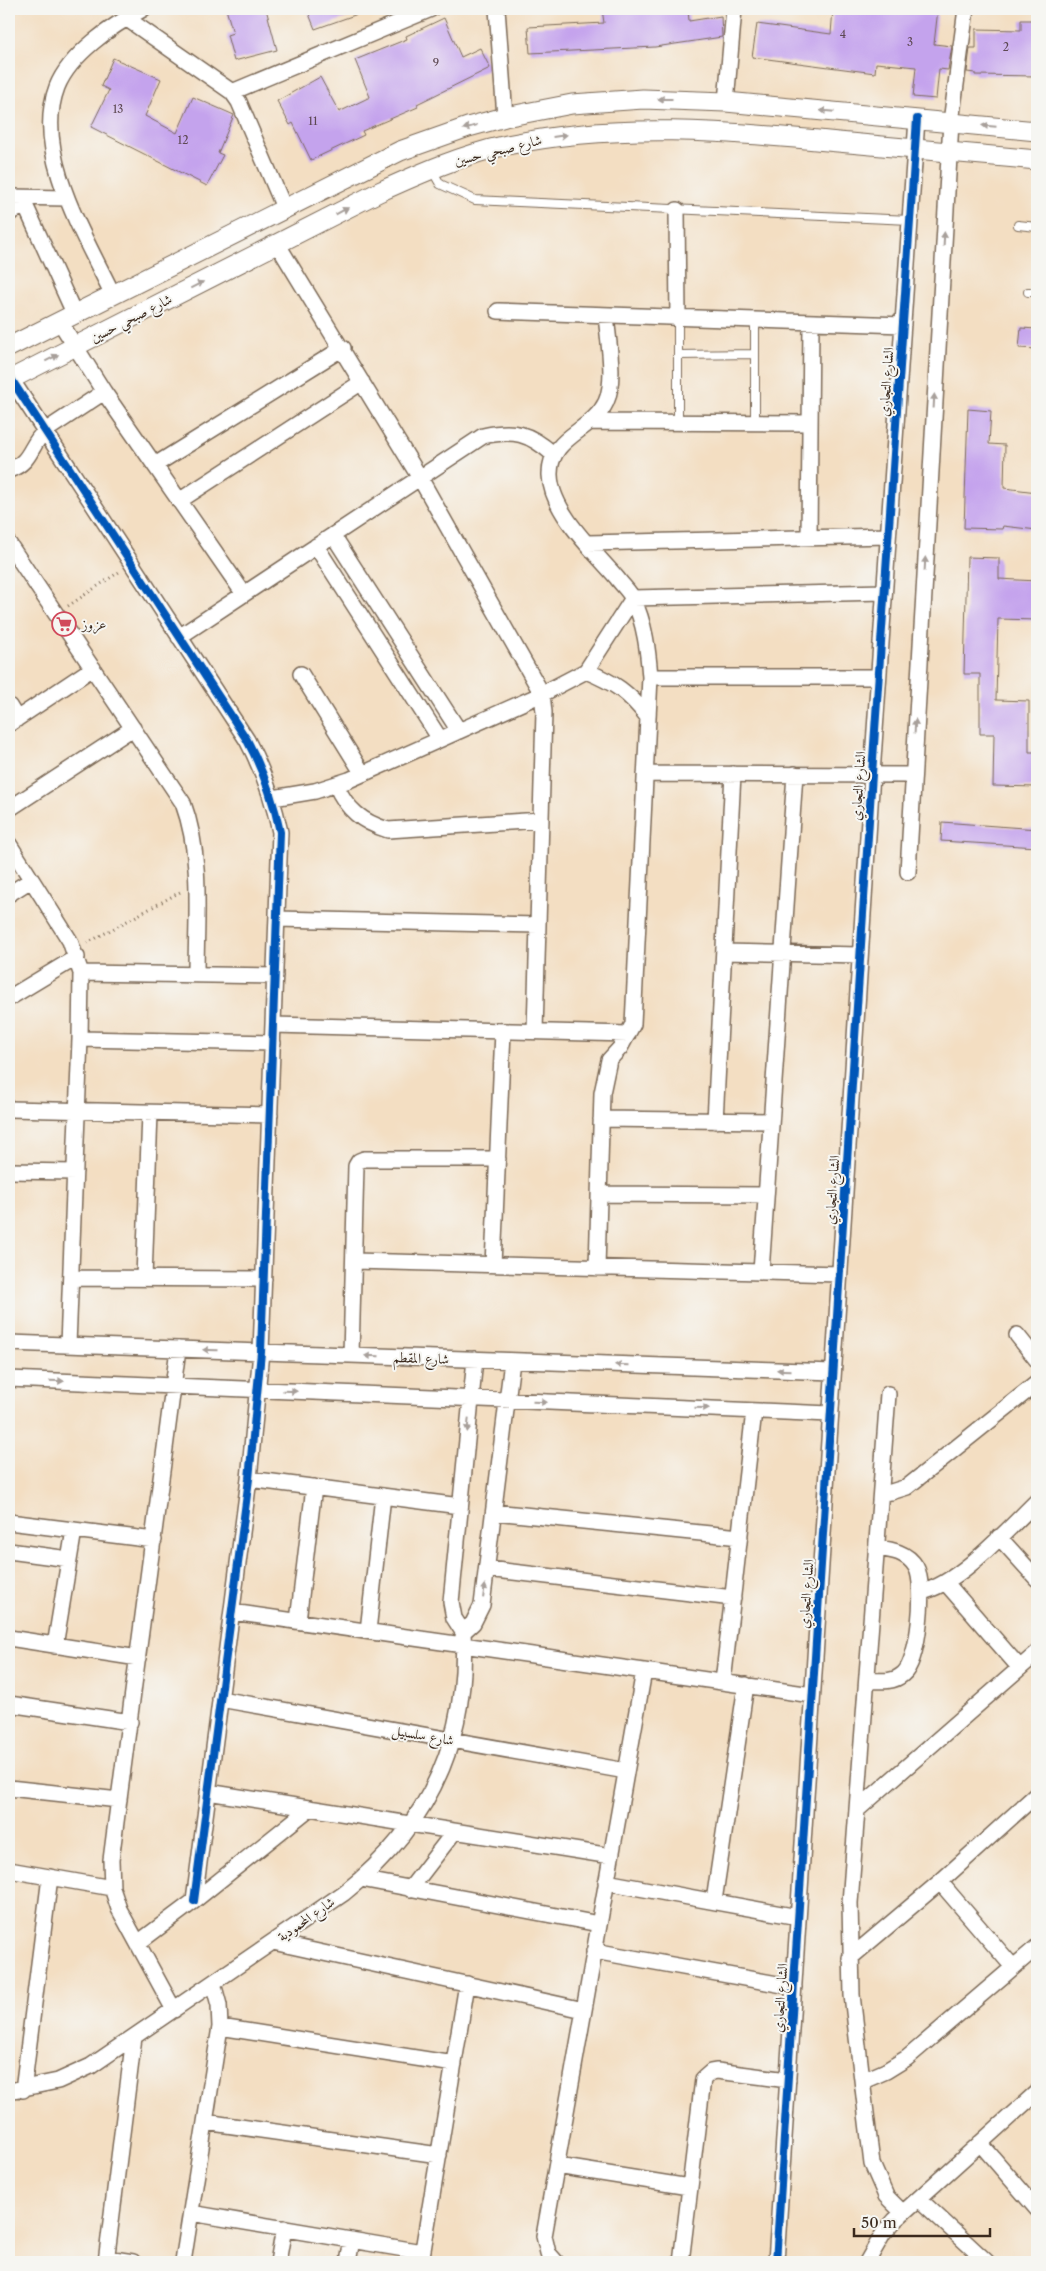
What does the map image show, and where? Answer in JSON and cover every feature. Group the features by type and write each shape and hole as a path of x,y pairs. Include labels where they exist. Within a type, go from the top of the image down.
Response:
{"street":[{"path":"114,295 67,198 56,163 51,130 52,107 57,86 68,68 112,26 143,9"},
{"path":"232,92 431,9"},
{"path":"497,9 505,117"},
{"path":"726,102 734,9"},
{"path":"908,872 912,774 951,122 966,9"},
{"path":"126,18 232,92 239,102 285,210"},
{"name":"شارع صبحي حسين","path":"9,347 400,151 468,127 505,117 572,104 616,100 679,98 1037,130"},
{"name":"الشارع التجاري","path":"776,2262 878,677 917,119"},
{"name":"شارع صبحي حسين","path":"10,380 379,192 431,168 505,146 574,134 618,130 719,131 1037,160"},
{"path":"19,200 67,198"},
{"path":"9,213 19,200"},
{"path":"19,200 67,318 76,346 104,392 244,594"},
{"path":"677,210 678,318"},
{"path":"278,244 343,348 420,478 542,694 544,712 534,1031"},
{"path":"498,311 903,325"},
{"path":"597,1268 602,1093 609,1060 633,1024 650,677 644,632 633,598 562,511 553,493 550,474 553,454 564,440 600,412 611,386 606,315"},
{"path":"809,538 811,323"},
{"path":"155,465 343,348"},
{"path":"10,380 247,740 262,769 273,798 280,832 261,1352 249,1479 194,1901"},
{"path":"179,501 362,382"},
{"path":"9,470 20,466 28,458 37,438 45,431 104,392"},
{"path":"589,422 810,423"},
{"path":"179,637 482,436 501,432 521,434 539,442 553,454"},
{"path":"333,535 459,731"},
{"path":"588,543 888,536"},
{"path":"9,544 183,803 192,827 196,853 196,975"},
{"path":"316,546 440,740"},
{"path":"633,598 884,592"},
{"path":"273,798 336,786 542,694 586,671 633,598"},
{"path":"9,706 13,722 93,668"},
{"path":"586,671 611,682 632,697 647,716"},
{"path":"302,674 363,774"},
{"path":"650,677 878,677"},
{"path":"9,809 133,728"},
{"path":"645,774 912,774"},
{"path":"715,1120 733,774"},
{"path":"761,1272 795,774"},
{"path":"336,786 343,801 355,815 371,825 388,830 541,820"},
{"path":"9,844 75,953 81,974 68,1345"},
{"path":"9,894 32,880"},
{"path":"277,919 538,925"},
{"path":"724,952 860,955"},
{"path":"9,998 75,953"},
{"path":"81,974 275,976"},
{"path":"273,1025 628,1034"},
{"path":"493,1265 504,1031"},
{"path":"80,1039 272,1043"},
{"path":"9,1109 270,1115"},
{"path":"144,1278 150,1113"},
{"path":"601,1119 771,1121"},
{"path":"351,1355 356,1166 359,1162 364,1159 498,1159"},
{"path":"9,1171 75,1172"},
{"path":"599,1194 766,1195"},
{"path":"354,1261 839,1274"},
{"path":"71,1278 264,1279"},
{"path":"1017,1335 1037,1360"},
{"name":"شارع المقطم","path":"9,1343 833,1372"},
{"path":"174,2010 119,1909 112,1888 111,1860 178,1349"},
{"path":"463,1638 454,1618 451,1602 474,1359"},
{"path":"463,1638 480,1612 487,1569 512,1361"},
{"path":"9,1379 830,1414"},
{"path":"881,1493 907,1487 1037,1383"},
{"path":"888,1394 850,1904 850,1958 852,1995 872,2164 886,2196 903,2214"},
{"path":"723,1682 754,1410"},
{"path":"249,1479 460,1506"},
{"path":"298,1621 314,1487"},
{"path":"368,1631 383,1496"},
{"path":"921,1592 946,1583 1037,1501"},
{"path":"494,1512 740,1537"},
{"path":"9,1522 154,1540"},
{"path":"56,1646 74,1530"},
{"path":"999,1536 1037,1578"},
{"path":"867,1680 893,1679 908,1668 914,1656 921,1592 921,1580 913,1562 896,1552 876,1548"},
{"path":"9,1551 70,1559"},
{"path":"487,1569 733,1598"},
{"path":"946,1583 1020,1668"},
{"path":"232,1612 368,1631 463,1638 644,1671 812,1695"},
{"path":"9,1638 138,1658"},
{"name":"شارع المحمودية","path":"16,2091 75,2074 134,2037 274,1942 361,1879 388,1854 411,1825 439,1776 452,1740 463,1683 463,1638"},
{"path":"857,1810 1037,1653"},
{"path":"556,2262 548,2253 544,2236 644,1671"},
{"path":"714,1901 746,1685"},
{"name":"شارع سلسبيل","path":"220,1699 626,1771"},
{"path":"9,1704 130,1722"},
{"path":"9,1788 119,1800"},
{"path":"208,1792 611,1856"},
{"path":"850,1958 940,1882 1037,1794"},
{"path":"138,1942 194,1901 310,1808"},
{"path":"410,1889 454,1832"},
{"path":"9,1870 112,1888"},
{"path":"16,2091 50,1877"},
{"path":"361,1879 599,1924"},
{"path":"606,1882 798,1917"},
{"path":"940,1882 1014,1968"},
{"path":"274,1942 584,2010"},
{"path":"862,2081 886,2071 907,2058 1037,1947"},
{"path":"594,1951 794,1987"},
{"path":"183,2262 220,2028 219,2005 213,1983"},
{"path":"191,2213 352,2240 422,2257 467,1984"},
{"path":"220,2028 454,2064"},
{"path":"133,2262 107,2260 134,2037"},
{"path":"681,2262 700,2084 706,2075 716,2071 788,2080"},
{"path":"870,2261 883,2234 1037,2092"},
{"path":"205,2122 439,2155"},
{"path":"980,2143 1037,2209"},
{"path":"557,2166 690,2187"},
{"path":"919,2199 987,2262"},
{"path":"278,2262 284,2228"},
{"path":"348,2262 352,2240"}],"lane":[{"path":"431,168 440,184 475,200 910,220"},
{"path":"1018,225 1037,227"},
{"path":"1028,292 1037,292"},
{"path":"678,318 678,422"},
{"path":"755,320 755,422"},
{"path":"678,355 755,354"}],"path":[{"path":"56,614 132,564"},
{"path":"75,953 196,884"}],"building":[{"path":"226,9 266,9 277,50 234,61 227,35 233,33"},
{"path":"307,9 365,9 366,11 315,29"},
{"path":"602,9 688,9 689,21 721,16 722,37 655,47 530,53 528,27 604,23"},
{"path":"833,9 938,9 934,44 952,46 948,70 939,69 936,99 913,97 916,67 876,63 875,73 752,57 757,24 831,34"},
{"path":"444,18 461,57 480,48 490,68 417,104 418,107 362,131 364,135 311,160 293,123 290,125 277,101 320,77 339,112 370,97 355,60 407,39 406,36"},
{"path":"1021,20 1037,20 1037,76 975,75 975,73 967,72 970,48 976,48 976,29 1021,30"},
{"path":"113,58 161,79 145,116 177,133 193,97 234,115 218,153 223,155 207,186 91,127 109,90 101,86"},
{"path":"1021,328 1037,329 1037,349 1019,348"},
{"path":"968,409 991,411 989,444 1005,445 1004,488 1037,492 1037,530 1003,526 1002,529 964,528"},
{"path":"967,557 999,558 999,579 1037,581 1037,620 998,619 996,700 1029,701 1029,752 1037,752 1037,787 993,786 994,734 980,734 980,674 964,674"},
{"path":"942,822 1037,829 1037,847 941,841"}],"cycle path":[{"path":"776,2262 872,774 917,119"},
{"path":"11,379 247,740 267,784 280,832 261,1352 249,1479 194,1901"}],"place":[{"name":"عزوز","path":"64,624"}]}
